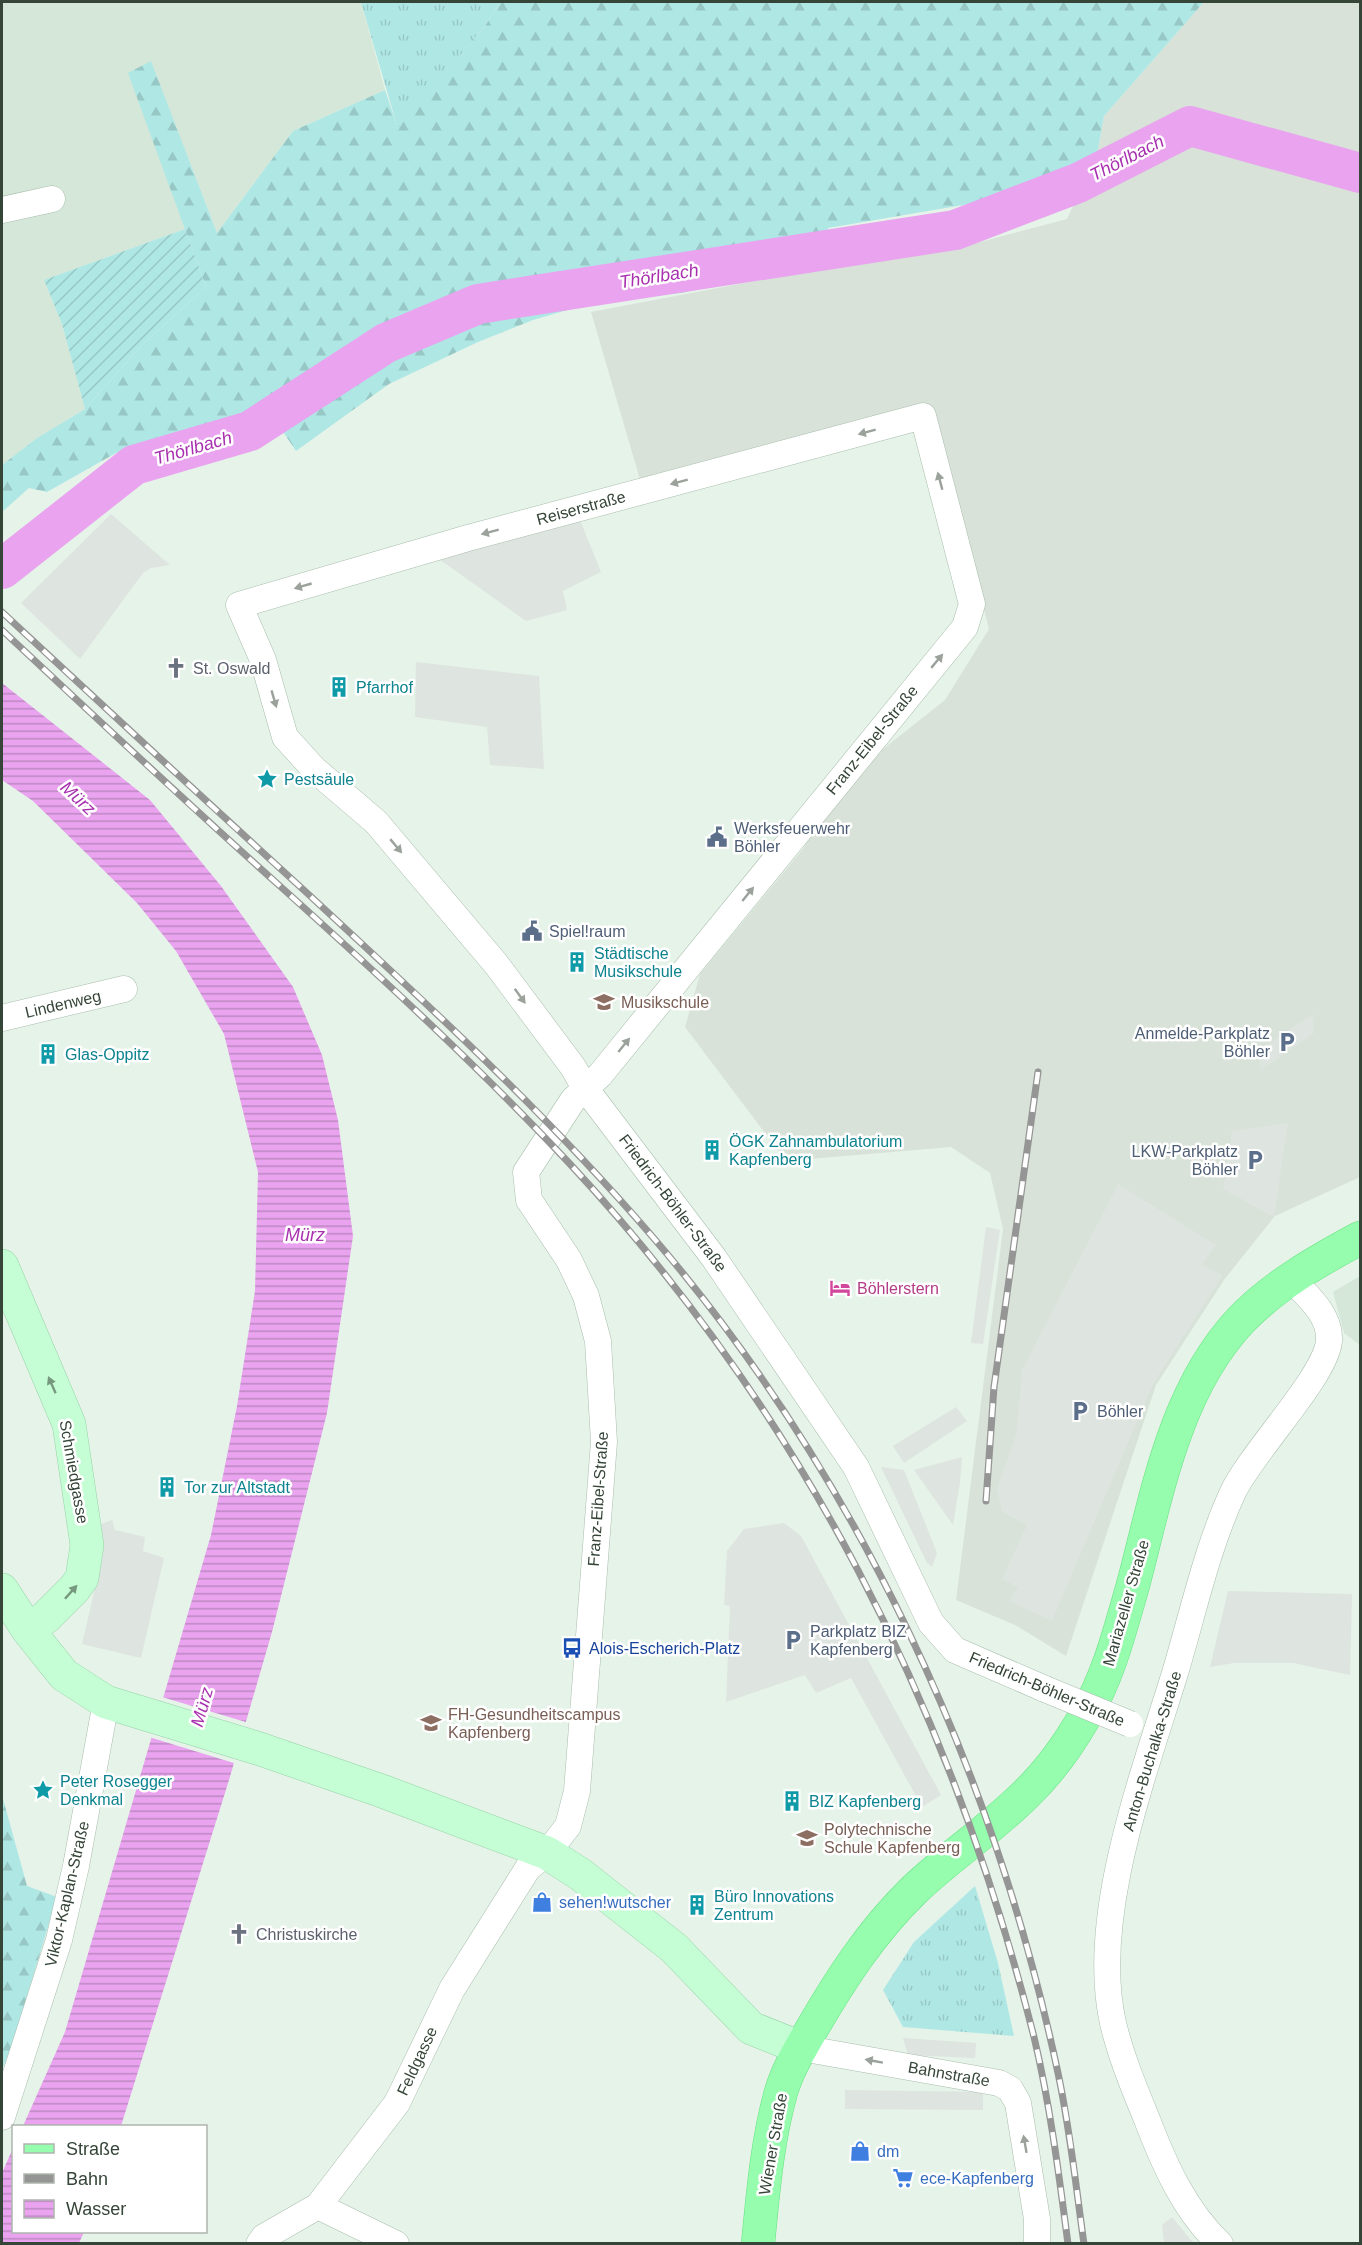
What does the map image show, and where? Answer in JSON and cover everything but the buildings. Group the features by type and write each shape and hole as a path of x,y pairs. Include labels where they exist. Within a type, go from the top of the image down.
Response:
{"main road":[{"name":"Mariazeller Straße","path":"801,2048 850,1963 876,1930 915,1889 1026,1794 1057,1760 1086,1716 1110,1664 1168,1453 1193,1391 1214,1355 1240,1322 1292,1280 1326,1256 1360,1238"},
{"name":"Wiener Straße","path":"758,2244 767,2157 781,2090 801,2048"}],"street":[{"path":"2,210 52,199"},
{"name":"Reiserstraße","path":"239,605 468,538 923,416"},
{"name":"Franz-Eibel-Straße","path":"547,1853 568,1826 577,1791 604,1442 598,1341 586,1296 569,1260 529,1200 526,1172 573,1100 600,1075 965,627 972,604 923,416"},
{"name":"Friedrich-Böhler-Straße","path":"239,605 263,660 285,737 314,769 376,822 496,964 573,1067 585,1088 721,1267 856,1467 931,1623 954,1650 1156,1735"},
{"name":"Lindenweg","path":"2,1018 124,989"},
{"name":"Schmiedgasse","path":"2,1266 69,1424 87,1545 82,1578 46,1617 28,1630"},
{"name":"Anton-Buchalka-Straße","path":"1220,2244 1187,2205 1163,2160 1127,2068 1113,2022 1107,1974 1113,1906 1132,1812 1222,1520 1234,1491 1250,1462 1322,1364 1329,1342 1327,1325 1320,1311 1292,1280"},
{"path":"2,1590 28,1630 64,1675 106,1702 260,1749 382,1791 547,1853 580,1874 674,1948 751,2028 801,2048"},
{"name":"Viktor-Kaplan-Straße","path":"2,2116 59,1940 76,1866 106,1702"},
{"name":"Feldgasse","path":"259,2244 264,2236 318,2206 397,2103 452,1989 528,1868 547,1853"},
{"name":"Bahnstraße","path":"801,2048 999,2083 1010,2089 1017,2103 1037,2219 1037,2244"},
{"path":"318,2206 396,2244"}],"shaded area":[{"path":"2,2 361,2 385,90 293,131 217,233 151,62 129,73 185,229 44,280 62,324 85,409 37,438 2,465"},
{"path":"1204,2 1360,2 1360,1177 1275,1216 1224,1280 1156,1385 1066,1656 1015,1625 956,1600 1003,1229 990,1173 951,1147 786,1161 685,1027 700,974 803,849 844,780 945,700 989,629 931,404 641,483 591,312 787,275 946,251 1067,219 1097,155 1104,116"},
{"path":"111,514 170,565 151,568 143,573 80,659 21,603"},
{"path":"580,520 601,572 563,591 567,610 526,621 436,557"},
{"path":"416,662 539,676 544,769 490,765 487,727 415,717"},
{"name":"Anmelde-Parkplatz Böhler","path":"1313,1014 1314,1033 1261,1070 1259,1050"},
{"name":"LKW-Parkplatz Böhler","path":"1288,1123 1274,1217 1223,1189 1232,1131"},
{"name":"Böhler","path":"1118,1184 1216,1245 1202,1265 1223,1275 1152,1386 1052,1621 1009,1601 1018,1587 1002,1579 1027,1525 1002,1512 997,1488 1016,1435 1022,1370"},
{"path":"986,1227 1000,1230 983,1344 971,1343"},
{"path":"1360,1276 1360,1345 1344,1333 1333,1292"},
{"path":"956,1407 967,1421 904,1463 893,1446"},
{"path":"962,1457 960,1482 953,1525 914,1470"},
{"path":"881,1467 904,1470 937,1553 932,1567 927,1563"},
{"path":"112,1520 115,1530 145,1537 143,1551 164,1558 141,1658 82,1644 103,1554 98,1525"},
{"name":"Parkplatz BIZ Kapfenberg","path":"784,1523 801,1536 941,1795 922,1807 851,1678 816,1693 805,1675 726,1702 730,1606 724,1605 727,1551 744,1529"},
{"path":"1228,1591 1352,1594 1350,1675 1293,1663 1234,1663 1210,1667"},
{"path":"903,2038 976,2043 975,2058 908,2055"},
{"path":"845,2090 983,2092 983,2110 845,2109"},
{"path":"1172,2217 1194,2243 1164,2243 1162,2225"}],"green space":[{"path":"361,2 500,2 485,26 398,129"},
{"path":"500,2 1204,2 1104,116 1097,155 1016,196 828,228 830,260 681,293 591,303 533,320 478,342 389,384 296,451 263,402 225,424 116,453 47,492 29,488 2,512 2,465 37,438 85,409 142,345 206,287 128,73 151,61 217,233 293,131 385,90 398,128 485,26"},
{"path":"185,229 206,287 142,345 85,409 62,324 44,280"},
{"path":"2,1795 27,1886 57,1897 12,2046 2,2070"},
{"path":"975,1886 998,1963 1014,2036 903,2027 883,1990 914,1942"}],"water":[{"name":"Mürz","path":"2,683 150,800 221,886 293,987 322,1055 338,1120 353,1236 327,1413 272,1632 229,1780 121,2125 23,2125 65,2032 211,1535 237,1406 255,1291 258,1172 224,1034 176,951 137,903 33,801 2,780"},
{"path":"12,2150 12,2233 84,2233 79,2243 2,2243 2,2173"}],"pier":[{"path":"162,1697 249,1723 237,1764 149,1737"}],"waterway":[{"name":"Thörlbach","path":"2,569 134,465 250,431 386,343 478,304 955,230 1078,183 1190,126 1360,173"}],"railway":[{"path":"2,612 396,976 484,1059 569,1145 651,1235 725,1327 792,1423 853,1524 907,1628 955,1736 996,1846 1030,1959 1058,2073 1084,2244"},
{"path":"2,630 392,988 500,1092 570,1164 653,1260 729,1360 797,1463 858,1570 912,1681 959,1796 1000,1914 1034,2037 1058,2166 1068,2244"},
{"path":"986,1501 994,1387 1038,1072"}],"place":[{"name":"St. Oswald","path":"176,668"},
{"name":"Pfarrhof","path":"339,687"},
{"name":"Pestsäule","path":"267,779"},
{"name":"Werksfeuerwehr Böhler","path":"717,837"},
{"name":"Spiel!raum","path":"532,931"},
{"name":"Städtische Musikschule","path":"577,962"},
{"name":"Musikschule","path":"604,1002"},
{"name":"Anmelde-Parkplatz Böhler","path":"1287,1042"},
{"name":"Glas-Oppitz","path":"48,1054"},
{"name":"ÖGK Zahnambulatorium Kapfenberg","path":"712,1150"},
{"name":"LKW-Parkplatz Böhler","path":"1255,1160"},
{"name":"Böhlerstern","path":"840,1288"},
{"name":"Böhler","path":"1080,1411"},
{"name":"Tor zur Altstadt","path":"167,1487"},
{"name":"Parkplatz BIZ Kapfenberg","path":"793,1640"},
{"name":"Alois-Escherich-Platz","path":"572,1648"},
{"name":"FH-Gesundheitscampus Kapfenberg","path":"431,1723"},
{"name":"Peter Rosegger Denkmal","path":"43,1790"},
{"name":"BIZ Kapfenberg","path":"792,1801"},
{"name":"Polytechnische Schule Kapfenberg","path":"807,1838"},
{"name":"sehen!wutscher","path":"542,1902"},
{"name":"Büro Innovations Zentrum","path":"697,1905"},
{"name":"Christuskirche","path":"239,1934"},
{"name":"dm","path":"860,2151"},
{"name":"ece-Kapfenberg","path":"903,2178"}]}
